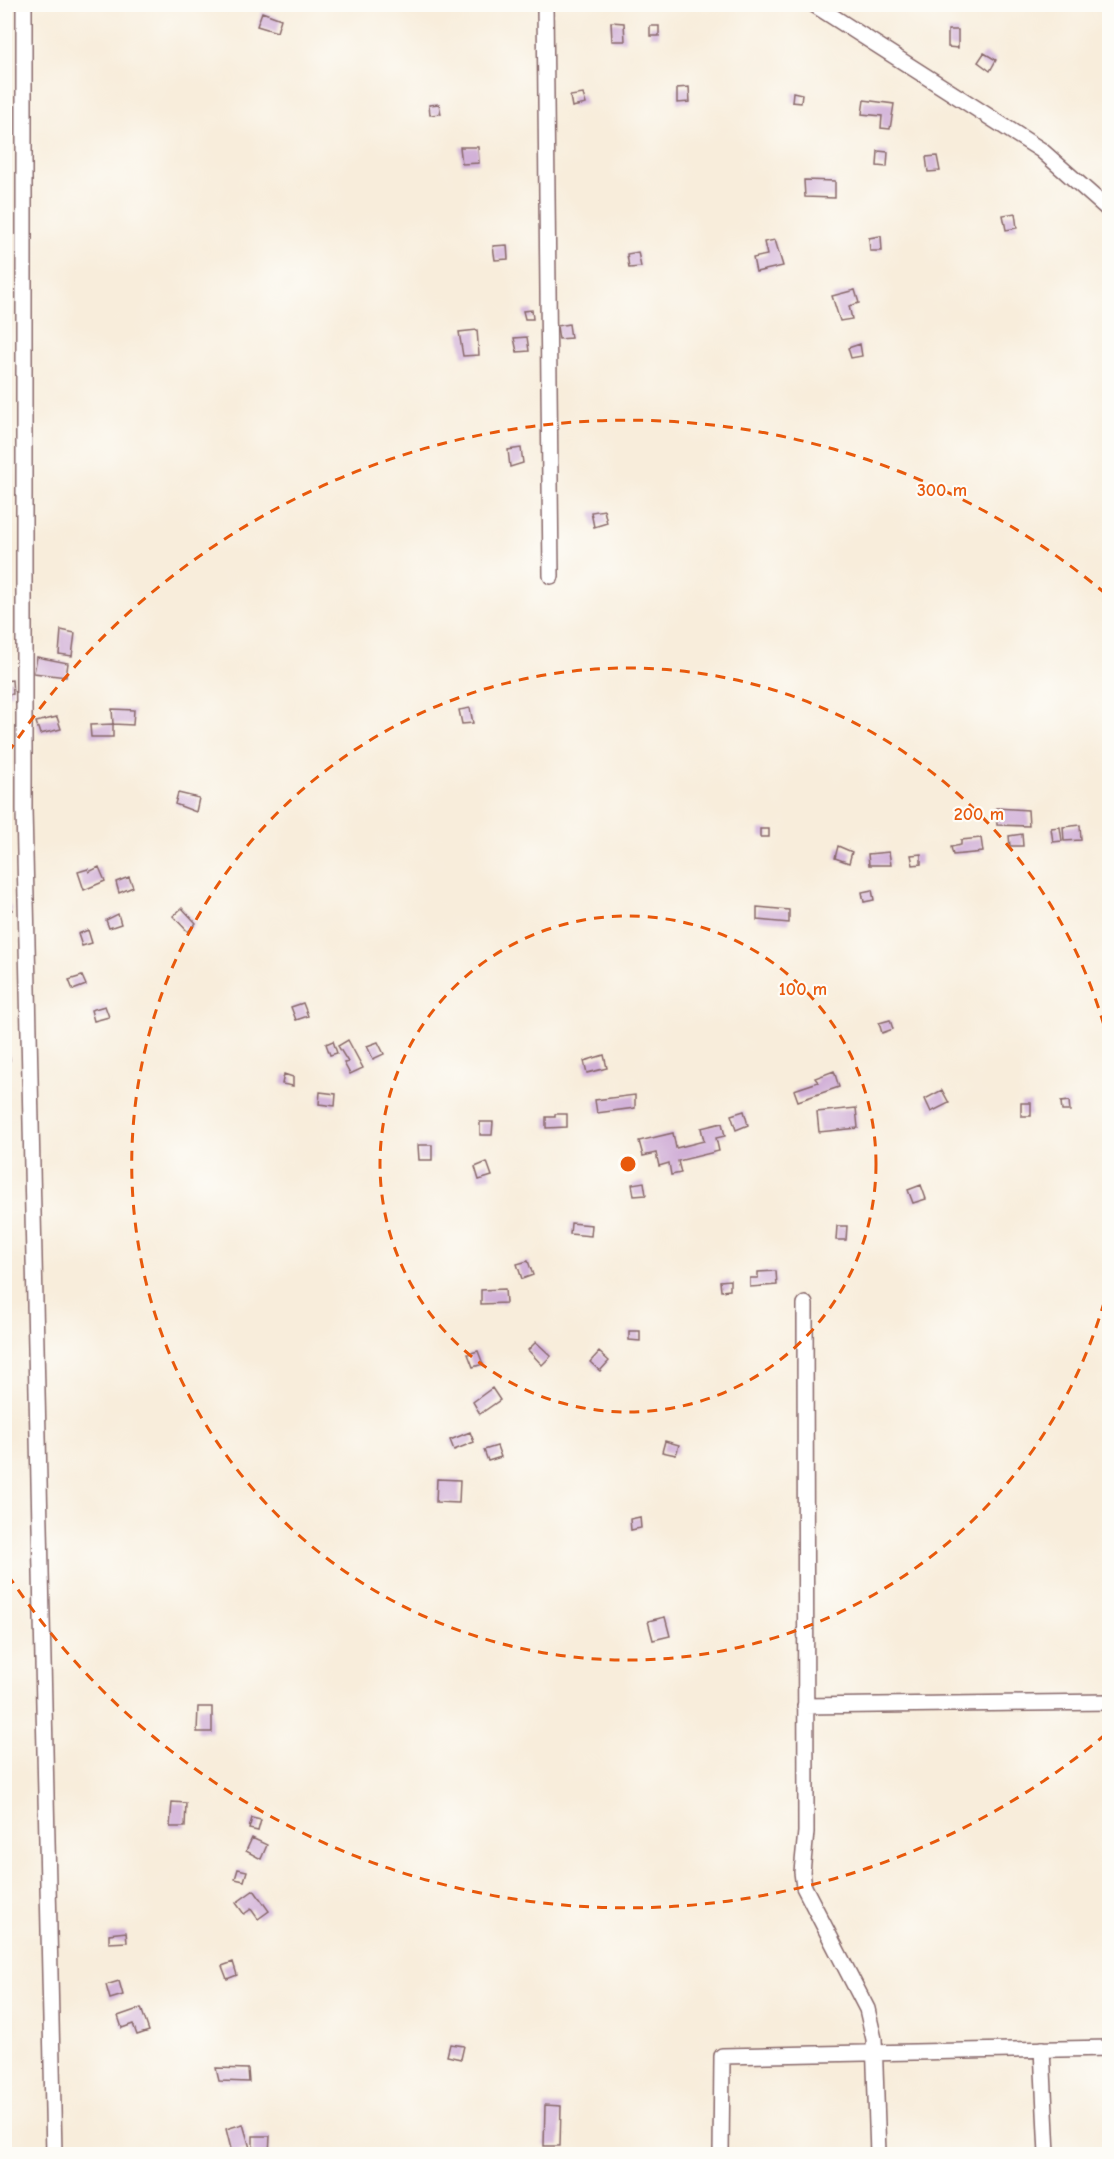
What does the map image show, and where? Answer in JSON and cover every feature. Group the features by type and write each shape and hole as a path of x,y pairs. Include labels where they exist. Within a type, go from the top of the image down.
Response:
{"street":[{"path":"24,4 24,809 54,2154"},
{"path":"545,4 551,576"},
{"path":"813,4 1041,150 1110,211"},
{"path":"805,1304 806,1832 802,1872 804,1887 867,2009 874,2038 878,2154"},
{"path":"805,1707 1110,1702"},
{"path":"721,2154 722,2056 1110,2048"},
{"path":"1042,2049 1047,2154"}],"building":[{"path":"262,12 281,19 277,32 257,26"},
{"path":"611,22 624,23 625,41 612,41"},
{"path":"650,26 659,26 659,36 650,36"},
{"path":"948,30 958,30 958,48 948,47"},
{"path":"984,53 996,60 990,71 978,62"},
{"path":"689,87 690,102 677,103 677,88"},
{"path":"793,92 802,94 801,103 792,102"},
{"path":"583,94 586,104 572,107 570,96"},
{"path":"864,100 894,104 890,129 881,128 882,116 862,114"},
{"path":"439,104 441,114 430,115 429,105"},
{"path":"460,147 478,147 479,163 462,164"},
{"path":"878,151 888,152 887,167 877,166"},
{"path":"937,156 940,171 928,172 926,157"},
{"path":"804,180 835,181 835,198 805,197"},
{"path":"1015,213 1017,228 1006,230 1003,215"},
{"path":"881,236 882,251 870,251 869,238"},
{"path":"775,240 783,266 756,272 753,258 767,255 764,242"},
{"path":"507,245 508,259 495,260 493,246"},
{"path":"638,252 641,267 629,268 627,254"},
{"path":"855,290 859,303 849,306 852,319 840,321 832,296"},
{"path":"532,310 533,319 525,319 523,311"},
{"path":"569,324 571,338 559,339 557,326"},
{"path":"477,330 479,355 463,356 459,332"},
{"path":"527,337 529,351 517,352 514,338"},
{"path":"860,344 862,356 851,358 848,348"},
{"path":"521,448 523,463 510,467 508,450"},
{"path":"604,510 607,523 594,527 591,512"},
{"path":"61,630 75,633 72,656 59,654"},
{"path":"37,657 68,663 66,677 34,673"},
{"path":"12,680 13,694 4,695 4,681"},
{"path":"470,708 473,723 462,724 459,710"},
{"path":"112,709 134,710 133,725 113,724"},
{"path":"57,717 61,729 40,734 36,722"},
{"path":"113,724 113,737 91,737 90,725"},
{"path":"178,793 199,798 196,812 175,804"},
{"path":"996,808 1028,810 1029,826 997,825"},
{"path":"1080,825 1081,840 1064,841 1063,827"},
{"path":"1060,827 1062,841 1053,842 1051,828"},
{"path":"760,829 769,829 769,837 760,837"},
{"path":"1022,834 1023,846 1010,846 1009,836"},
{"path":"981,838 983,852 953,855 951,847 961,845 961,840"},
{"path":"838,846 852,852 849,863 835,858"},
{"path":"889,852 891,865 869,865 868,854"},
{"path":"921,854 921,864 913,865 911,855"},
{"path":"99,867 105,881 84,890 78,872 88,869 89,872"},
{"path":"129,877 133,887 119,893 116,882"},
{"path":"872,890 874,900 864,902 862,892"},
{"path":"4,896 12,910 4,914"},
{"path":"757,907 789,910 789,923 757,920"},
{"path":"182,908 196,923 188,932 173,916"},
{"path":"118,914 121,924 109,928 106,920"},
{"path":"88,930 92,943 82,946 78,934"},
{"path":"82,976 86,985 73,990 69,980"},
{"path":"303,1003 308,1016 296,1020 291,1007"},
{"path":"105,1006 109,1017 94,1021 91,1010"},
{"path":"890,1020 893,1029 882,1033 879,1023"},
{"path":"4,1036 10,1060 4,1062"},
{"path":"348,1040 363,1068 350,1074 344,1063 348,1062 338,1046"},
{"path":"333,1041 337,1053 330,1055 326,1044"},
{"path":"378,1042 384,1054 373,1059 367,1046"},
{"path":"604,1055 607,1068 587,1073 584,1061"},
{"path":"834,1071 839,1087 798,1101 794,1090 818,1082 815,1078"},
{"path":"284,1074 293,1077 293,1086 282,1084"},
{"path":"942,1090 949,1103 931,1112 925,1099"},
{"path":"320,1092 336,1094 335,1106 319,1104"},
{"path":"635,1095 635,1108 597,1113 595,1100"},
{"path":"1069,1101 1070,1111 1062,1111 1061,1102"},
{"path":"1021,1103 1031,1103 1031,1116 1021,1116"},
{"path":"856,1108 858,1128 819,1132 817,1112"},
{"path":"744,1111 748,1125 736,1130 731,1115"},
{"path":"555,1114 567,1114 567,1127 546,1128 546,1117 555,1117"},
{"path":"480,1122 493,1122 492,1135 480,1135"},
{"path":"722,1123 725,1136 716,1138 719,1151 678,1161 681,1173 671,1175 669,1163 659,1166 656,1153 643,1156 639,1141 673,1133 676,1148 704,1141 701,1128"},
{"path":"418,1145 432,1145 432,1160 419,1160"},
{"path":"487,1162 492,1176 479,1180 475,1167"},
{"path":"644,1182 646,1195 634,1196 632,1184"},
{"path":"921,1185 926,1199 913,1203 908,1190"},
{"path":"571,1223 592,1225 591,1236 570,1234"},
{"path":"837,1226 847,1226 846,1240 836,1240"},
{"path":"528,1261 533,1275 522,1279 517,1264"},
{"path":"776,1271 777,1285 750,1287 750,1278 758,1278 758,1272"},
{"path":"730,1280 730,1290 721,1291 720,1281"},
{"path":"505,1289 506,1303 481,1304 481,1290"},
{"path":"629,1331 640,1331 640,1341 629,1340"},
{"path":"536,1342 551,1356 542,1365 528,1350"},
{"path":"478,1351 483,1364 473,1367 468,1354"},
{"path":"599,1352 609,1361 600,1371 590,1362"},
{"path":"492,1388 500,1400 480,1414 473,1402"},
{"path":"470,1432 474,1442 454,1450 450,1440"},
{"path":"665,1441 679,1445 676,1455 662,1452"},
{"path":"497,1446 501,1457 488,1461 484,1450"},
{"path":"437,1479 460,1480 459,1503 436,1502"},
{"path":"640,1517 641,1528 631,1530 630,1519"},
{"path":"665,1617 670,1636 653,1640 648,1621"},
{"path":"198,1707 212,1707 212,1732 197,1732"},
{"path":"172,1802 186,1803 185,1827 170,1827"},
{"path":"252,1818 261,1820 258,1831 249,1829"},
{"path":"252,1838 267,1845 261,1859 246,1851"},
{"path":"238,1869 247,1871 244,1881 235,1879"},
{"path":"254,1890 269,1911 258,1919 251,1909 244,1914 236,1903"},
{"path":"126,1932 127,1942 109,1943 109,1934"},
{"path":"233,1962 237,1975 227,1979 222,1966"},
{"path":"119,1981 123,1995 110,1999 106,1985"},
{"path":"141,2008 149,2031 137,2035 133,2024 122,2028 118,2016"},
{"path":"450,2044 464,2046 461,2059 447,2056"},
{"path":"216,2068 248,2069 249,2082 219,2081"},
{"path":"545,2105 561,2106 560,2146 544,2146"},
{"path":"243,2124 250,2148 232,2153 226,2129"},
{"path":"253,2136 270,2136 269,2154 253,2154"}]}
